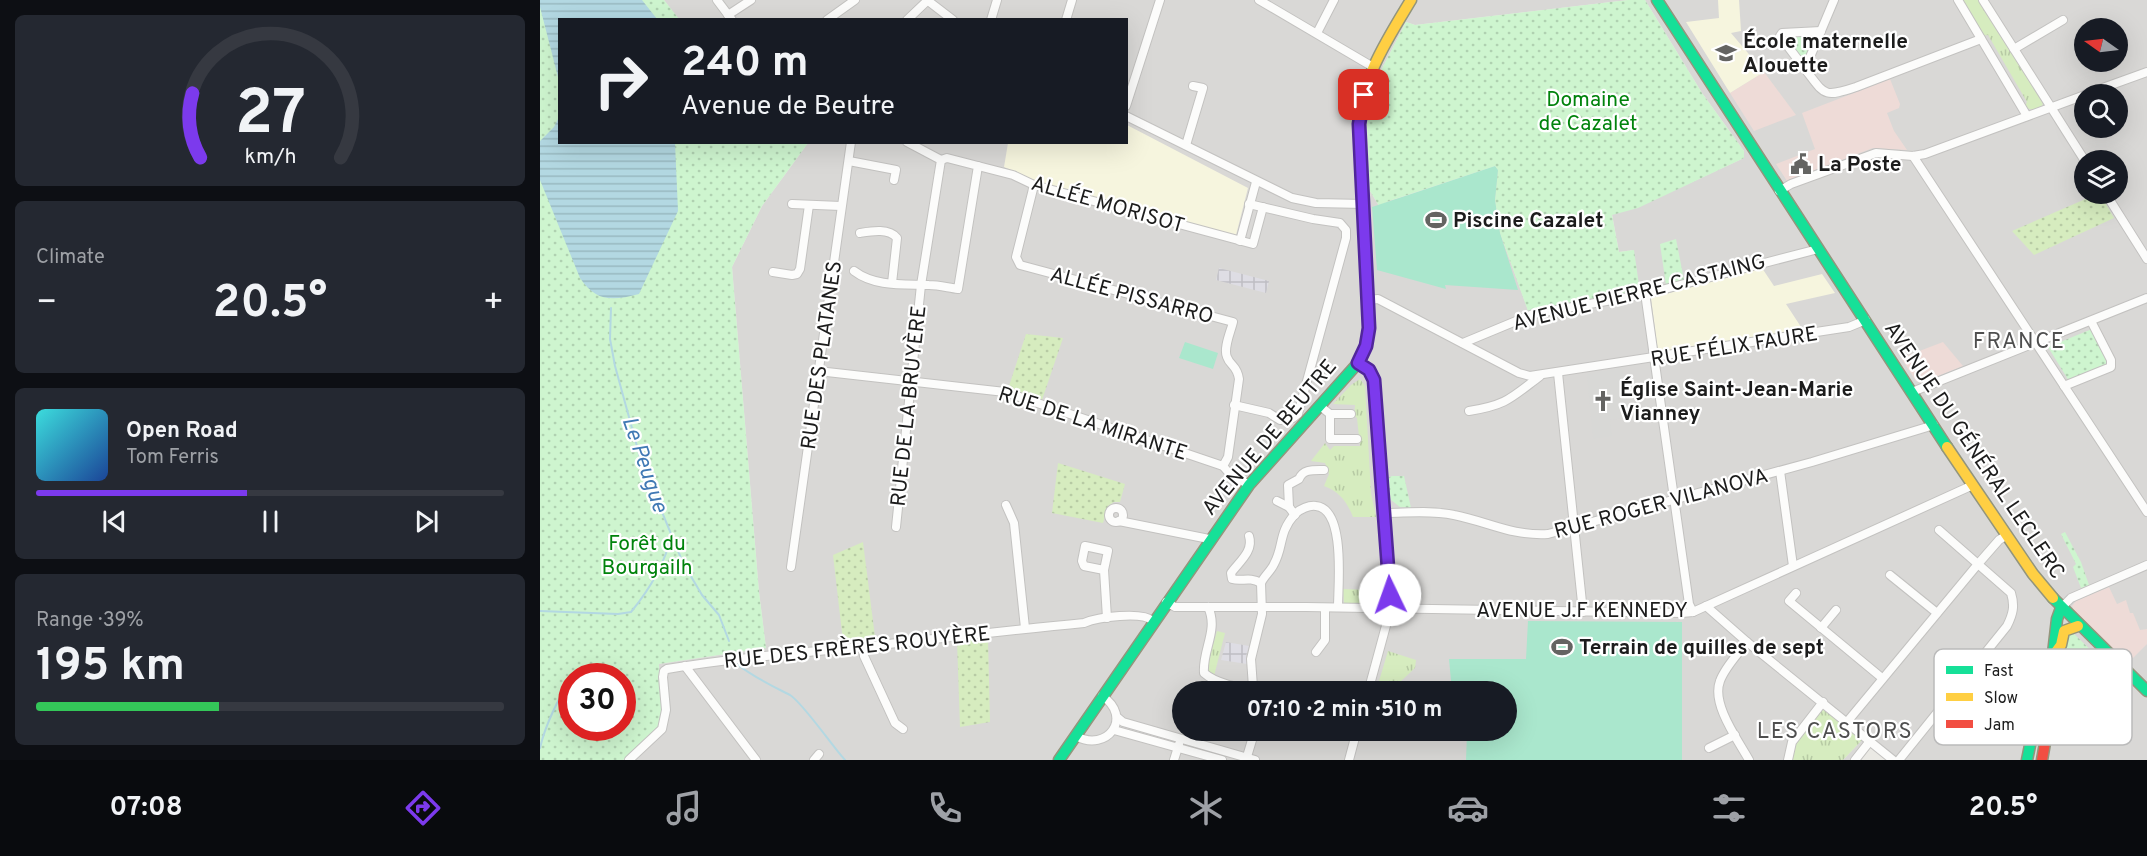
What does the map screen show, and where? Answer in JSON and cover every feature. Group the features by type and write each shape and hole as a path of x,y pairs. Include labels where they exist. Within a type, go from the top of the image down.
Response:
{"street":[{"path":"717,0 730,17 751,0"},
{"path":"830,18 855,0"},
{"path":"909,18 928,0 950,18"},
{"path":"992,18 997,0"},
{"path":"1067,18 1072,0"},
{"path":"1128,100 1160,0"},
{"path":"1259,0 1373,67"},
{"path":"1317,33 1334,0"},
{"name":"AVENUE DE BEUTRE","path":"1059,760 1209,539 1250,485 1358,363 1368,337 1369,300 1359,124 1364,95 1373,67 1411,0"},
{"path":"1805,69 1834,0"},
{"path":"1958,0 2027,116"},
{"path":"1983,0 2078,150"},
{"name":"AVENUE DU GÉNÉRAL LECLERC","path":"1655,1 2033,574 2061,608 2102,649"},
{"path":"2014,50 2063,20"},
{"path":"1821,31 1782,33 1780,36 1821,90 1827,93 1836,93 1981,39"},
{"path":"2115,84 2147,72"},
{"path":"1186,145 1203,88 1193,86"},
{"path":"1779,191 1791,184 1876,153 1913,156 1925,154 2074,99"},
{"path":"1128,117 1292,198 1316,203 1364,204"},
{"name":"RUE DES PLATANES","path":"791,567 851,144"},
{"path":"911,144 941,160"},
{"path":"1913,156 2147,512"},
{"name":"ALLÉE MORISOT","path":"941,160 948,158 1013,175 1034,185 1240,241"},
{"name":"RUE DE LA BRUYÈRE","path":"896,527 921,285 941,160"},
{"path":"849,161 896,170 894,180"},
{"path":"854,271 865,279 911,286 930,285 958,289 978,166"},
{"path":"1256,182 1240,241 1253,244 1263,207"},
{"name":"ALLÉE PISSARRO","path":"1034,185 1016,257 1017,262 1030,268 1233,322 1226,351 1227,359 1238,370 1239,379 1234,405"},
{"path":"792,204 841,206"},
{"path":"1223,466 1228,457 1234,405 1269,413 1280,420 1293,418 1298,414 1346,238 1346,230 1340,223 1249,204"},
{"path":"2112,204 2147,259"},
{"path":"773,272 792,275 797,274 800,269 809,206"},
{"path":"860,233 874,230 896,235 892,283"},
{"name":"AVENUE PIERRE CASTAING","path":"1463,343 1533,314 1646,294 1818,249"},
{"path":"1646,294 1689,604 1693,612"},
{"path":"1912,392 2147,298"},
{"name":"RUE FÉLIX FAURE","path":"1369,300 1378,299 1519,373 1530,376 1850,327 1866,320"},
{"path":"2064,386 2111,367 2111,360 2091,321"},
{"path":"1358,363 1369,370 1374,380 1390,609 1371,681"},
{"name":"RUE DE LA MIRANTE","path":"818,371 1005,392 1223,466 1229,473 1250,485"},
{"path":"1558,373 1583,612"},
{"path":"1469,411 1511,400 1542,375"},
{"path":"1320,406 1329,414 1351,414"},
{"path":"1329,414 1330,439 1357,439"},
{"name":"RUE ROGER VILANOVA","path":"1384,513 1451,514 1506,531 1532,535 1548,534 1780,471 1934,425"},
{"path":"1294,515 1289,507 1288,485 1308,470 1324,470"},
{"path":"1780,471 1793,566"},
{"name":"AVENUE J.F KENNEDY","path":"1166,602 1175,608 1693,612 1973,485"},
{"path":"1277,501 1289,507"},
{"path":"1006,505 1014,523 1025,628"},
{"path":"1254,681 1251,659 1262,614 1261,583 1273,567 1281,535 1299,510 1316,506 1322,508 1333,520 1338,536 1338,608"},
{"path":"1119,521 1209,539"},
{"path":"1939,530 2011,593 2012,616 1988,649"},
{"path":"1847,722 1978,564 1999,540 2007,535"},
{"path":"1249,536 1251,542 1248,550 1231,573 1232,579 1245,578 1261,583"},
{"path":"2053,649 2057,619 2061,608 2071,598 2147,566"},
{"path":"1104,570 1107,618"},
{"path":"1890,575 1937,613"},
{"path":"1796,594 1789,601 1882,678"},
{"path":"1706,606 1893,760"},
{"path":"1208,607 1213,624 1203,664 1204,673 1209,678 1219,681"},
{"path":"1316,652 1325,640 1325,608"},
{"path":"1821,628 1836,610"},
{"name":"RUE DES FRÈRES ROUYÈRE","path":"629,760 662,729 666,710 664,671 766,655 863,647 1107,618 1141,616 1153,621"},
{"path":"2058,649 2061,645 2062,633 2066,628 2078,626"},
{"path":"1748,642 1726,669 1718,686 1721,706 1749,760"},
{"path":"863,647 864,656 895,723 903,729"},
{"path":"685,666 753,759"},
{"name":"AVENUE DU GÉNÉRAL LECLERC","path":"2132,677 2147,691"},
{"path":"1076,736 1088,741 1101,740 1114,730 1117,717 1114,708 1102,696"},
{"path":"1788,760 1792,742 1823,702"},
{"path":"1117,717 1123,722 1172,736"},
{"path":"1899,760 1934,717"},
{"path":"1114,730 1222,760"},
{"path":"1709,748 1735,735"},
{"path":"1174,760 1179,741"},
{"path":"1190,741 1250,759 1253,741"},
{"path":"1349,760 1354,741"},
{"path":"1855,760 1870,741"},
{"path":"2027,760 2030,745"},
{"path":"2042,760 2045,745"}],"shaded area":[{"path":"664,0 1628,0 1415,25 1406,22 1378,76 1367,123 1370,191 1379,206 1389,201 1498,170 1495,200 1500,233 1528,310 1633,250 1619,252 1612,214 1638,207 1744,158 1744,151 1702,93 1645,0 2147,0 2147,760 1887,760 1871,747 1861,760 1843,760 1863,739 1791,760 623,760 658,729 659,664 766,648 759,592 732,267 762,206 807,144 1128,144 1128,18 678,18"},
{"name":"École maternelle Alouette","path":"1718,0 1739,0 1741,31 1731,33 1764,72 1730,93 1686,22 1719,18"},
{"path":"1764,72 1796,115 1754,131 1730,93"},
{"path":"1890,79 1900,104 1899,108 1887,113 1894,131 1907,150 1873,148 1787,181 1776,164 1815,149 1802,113"},
{"path":"1128,126 1248,188 1236,235 1046,185 1004,167 1008,144 1128,144"},
{"path":"1219,268 1269,281 1266,293 1216,280"},
{"path":"1762,268 1774,286 1822,274 1835,293 1786,304 1803,330 1658,352 1651,298"},
{"path":"1943,342 1963,366 1920,383 1916,381 1901,358"},
{"path":"1622,368 1630,417 1610,420 1612,436 1593,439 1587,374"},
{"path":"2109,587 2117,604 2126,600 2130,613 2133,613 2140,630 2147,629 2147,644 2132,659 2132,649 2115,649 2074,610 2072,606 2076,601"},
{"path":"1226,642 1249,646 1246,656 1247,664 1221,660"}],"green space":[{"name":"Forêt du Bourgailh","path":"540,0 664,0 678,18 558,18 558,144 807,144 762,206 732,267 759,592 766,648 659,664 662,719 658,728 623,760 540,760"},
{"name":"Domaine de Cazalet","path":"1628,0 1645,0 1702,93 1744,151 1744,158 1638,208 1612,215 1619,252 1634,250 1640,292 1528,311 1500,233 1495,200 1498,170 1495,166 1379,206 1370,191 1367,123 1378,76 1406,22 1415,25"},
{"path":"1960,0 1981,0 2040,96 2042,106 2029,109 2025,106 2027,102 1988,35 1982,36"},
{"path":"1787,35 1813,36 1805,60 1785,37"},
{"name":"Piscine Cazalet","path":"1495,166 1498,170 1495,200 1500,233 1518,290 1445,285 1446,289 1377,270 1372,207"},
{"path":"2074,204 2106,204 2114,218 2034,255 2012,231"},
{"path":"1676,239 1684,280 1666,285 1660,244"},
{"path":"2092,329 2109,365 2069,381 2048,347"},
{"path":"1026,334 1063,338 1042,400 1008,389"},
{"path":"1185,342 1218,353 1213,369 1179,358"},
{"path":"1360,379 1365,386 1371,493 1376,517 1353,517 1342,498 1324,486 1329,474 1325,463 1311,461 1325,443 1330,450 1334,446 1360,446 1357,418 1354,416 1355,405 1333,404"},
{"path":"1058,463 1125,484 1120,502 1114,502 1108,506 1103,523 1052,513"},
{"path":"1404,476 1411,508 1400,507 1391,500 1388,478"},
{"path":"2065,532 2081,562 2089,585 2081,588 2073,567 2076,564 2061,534"},
{"path":"863,542 875,637 843,641 833,555"},
{"path":"1371,581 1381,581 1381,594 1377,598 1364,603 1344,603 1343,589 1371,590"},
{"path":"1528,621 1682,622 1682,760 1466,760 1467,741 1517,741 1517,681 1451,681 1449,659 1526,659"},
{"path":"1217,631 1225,633 1214,676 1208,670 1207,665"},
{"path":"2071,631 2090,649 2061,649"},
{"path":"988,638 990,722 960,727 957,641"},
{"path":"1388,651 1416,660 1415,668 1401,681 1379,681"},
{"path":"1821,705 1863,739 1843,760 1791,760 1793,742"}],"water":[{"path":"540,0 642,0 656,18 558,18 558,77"},
{"path":"558,119 558,144 675,144 678,211 639,294 621,298 605,298 592,292 580,278 540,180 540,141 554,127"}],"waterway":[{"name":"Le Peugue","path":"611,308 610,339 615,366 641,461 683,563 702,595 719,615 729,641"},
{"path":"540,611 618,614 631,612 656,575 672,534"},
{"name":"Le Peugue","path":"737,664 796,700 845,760"},
{"path":"540,748 558,702"}],"traffic: fast":[{"path":"1657,0 1947,447"},
{"path":"1059,760 1249,485 1358,363 1366,346 1369,329 1359,129"},
{"path":"2053,598 2105,649"},
{"path":"2054,649 2057,619 2061,608"},
{"path":"2132,676 2147,691"},
{"path":"2027,760 2030,745"}],"traffic: slow":[{"path":"1359,129 1360,112 1369,78 1384,45 1411,0"},
{"path":"1947,447 2033,574 2053,598"},
{"path":"2058,649 2064,631 2078,626"}],"traffic: jam":[{"path":"2042,760 2045,745"}],"place":[{"name":"École maternelle Alouette","path":"1726,53"},
{"name":"La Poste","path":"1801,164"},
{"name":"Piscine Cazalet","path":"1436,220"},
{"name":"Église Saint-Jean-Marie Vianney","path":"1603,401"},
{"name":"Terrain de quilles de sept","path":"1562,647"}],"district":[{"name":"FRANCE","path":"2019,340"},
{"name":"LES CASTORS","path":"1835,730"}],"route":[{"path":"1364,95 1359,124 1369,328 1366,346 1358,363 1369,370 1374,380 1390,595"}]}
